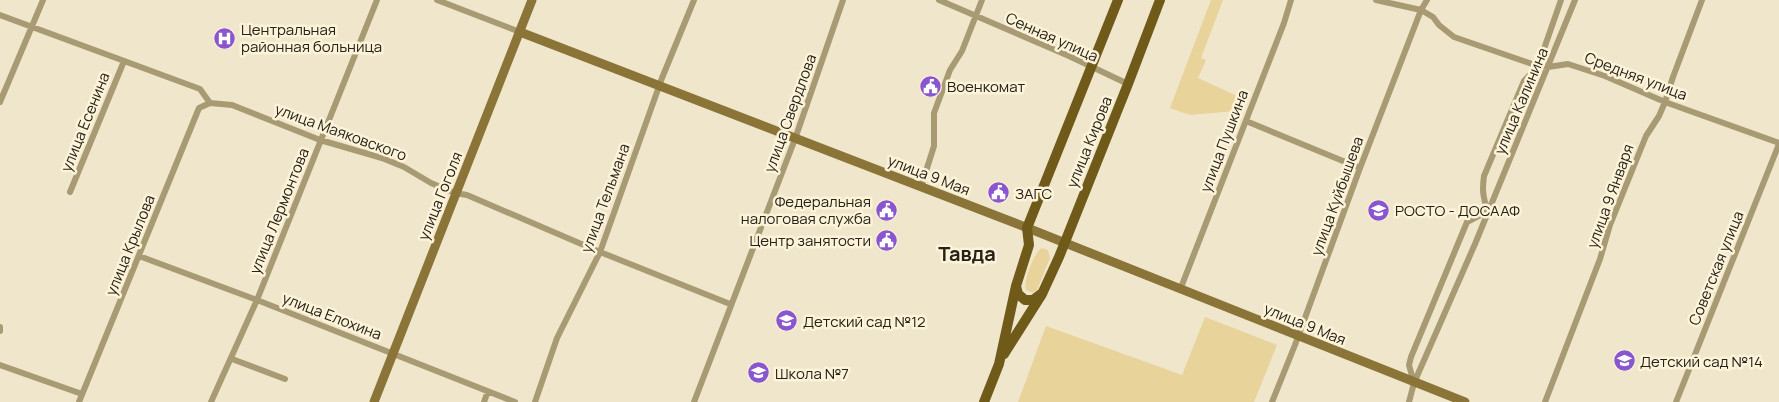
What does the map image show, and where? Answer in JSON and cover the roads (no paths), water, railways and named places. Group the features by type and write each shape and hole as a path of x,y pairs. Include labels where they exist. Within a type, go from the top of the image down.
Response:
{"main road":[{"name":"улица Кирова","path":"984,402 998,364 1016,286 1029,245 1027,228 1118,0"},
{"name":"улица Кирова","path":"998,364 1042,294 1064,244 1160,0"},
{"path":"1016,286 1021,297 1028,300 1033,300 1042,294"}],"street":[{"path":"0,102 43,0"},
{"name":"улица Лермонтова","path":"211,402 257,300 377,0"},
{"name":"улица 9 Мая","path":"437,0 921,186 1465,402"},
{"name":"улица Гоголя","path":"374,402 532,0"},
{"name":"улица Тельмана","path":"535,402 557,338 600,252 660,86 694,0"},
{"name":"улица Свердлова","path":"694,402 730,304 795,139 843,0"},
{"name":"Сенная улица","path":"939,0 1128,84"},
{"path":"921,186 934,146 934,113 950,70 962,51 982,0"},
{"name":"улица Пушкина","path":"1180,290 1284,23 1291,0"},
{"name":"Средняя улица","path":"1376,0 1421,10 1434,17 1439,25 1454,37 1538,66 1548,67 1568,64 1605,76 1665,102 1779,144"},
{"name":"улица Куйбышева","path":"1272,402 1360,168 1421,10 1427,0"},
{"name":"улица Калинина","path":"1488,211 1482,190 1484,176 1524,81 1538,66 1561,0"},
{"name":"улица Калинина","path":"1409,402 1414,382 1576,0"},
{"name":"улица 9 Января","path":"1545,402 1600,259 1610,225 1646,136 1659,116 1665,102 1702,0"},
{"path":"0,15 200,89 210,103"},
{"name":"улица Есенина","path":"70,192 124,61"},
{"name":"улица Маяковского","path":"210,103 232,105 320,140 382,158 404,167 431,183 456,193 467,195 600,252 730,304"},
{"name":"улица Крылова","path":"79,402 199,108 210,103"},
{"path":"1246,121 1360,168"},
{"name":"Советская улица","path":"1676,402 1779,144"},
{"name":"улица Калинина","path":"1414,382 1409,365 1468,222 1488,211"},
{"name":"улица Елохина","path":"139,256 257,300 515,402"},
{"path":"232,359 286,378"},
{"path":"0,364 82,394"},
{"path":"484,402 488,391"}],"place":[{"name":"Центральная районная больница","path":"225,38"},
{"name":"Военкомат","path":"931,86"},
{"name":"ЗАГС","path":"999,193"},
{"name":"Федеральная налоговая служба","path":"887,210"},
{"name":"РОСТО - ДОСААФ","path":"1379,210"},
{"name":"Центр занятости","path":"887,240"},
{"name":"Детский сад №12","path":"787,321"},
{"name":"Детский сад №14","path":"1624,361"},
{"name":"Школа №7","path":"759,373"}],"district":[{"name":"Тавда","path":"967,253"}]}
